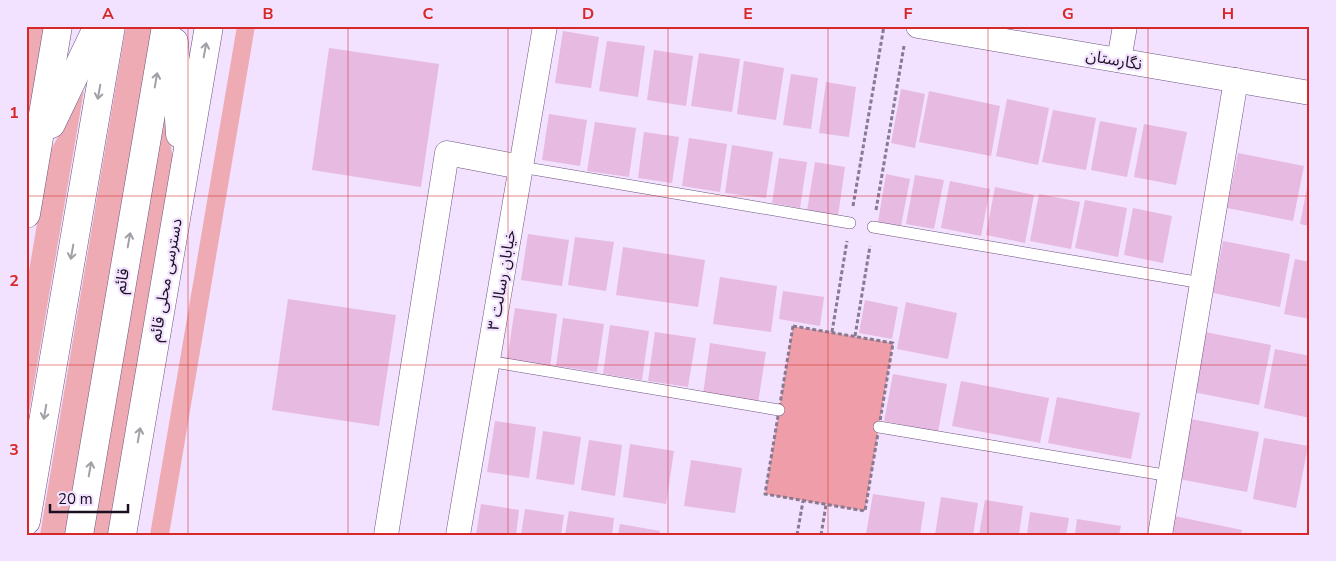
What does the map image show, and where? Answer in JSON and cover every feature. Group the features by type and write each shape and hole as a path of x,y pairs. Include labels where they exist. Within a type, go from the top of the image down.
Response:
{"main road":[{"path":"26,214 58,26"},
{"path":"37,153 98,26"},
{"path":"26,521 111,26"},
{"name":"قائم","path":"79,535 166,26"},
{"path":"173,26 183,181"},
{"name":"دسترسی محلی قائم","path":"122,535 209,26"}],"street":[{"name":"خیابان رسالت ۳","path":"458,535 545,26"},
{"name":"نگارستان","path":"918,26 1310,93"},
{"path":"1119,60 1125,26"},
{"path":"1160,535 1236,80"},
{"path":"386,535 448,153 521,167"}],"lane":[{"path":"521,167 850,223"},
{"path":"873,227 1202,283"},
{"path":"488,361 779,410"},
{"path":"879,427 1170,476"}],"path":[{"path":"884,26 832,332 855,336 904,45"},
{"path":"797,535 803,501 826,505 821,535"}],"shaded area":[{"path":"28,26 46,26 26,139 26,34"},
{"path":"126,26 156,26 69,535 40,535"},
{"path":"237,26 255,26 169,535 150,535"},
{"path":"84,90 26,430 26,289 49,153"},
{"path":"164,106 176,177 115,535 91,535"},
{"path":"793,326 893,343 865,511 765,494"}],"building":[{"path":"563,31 599,37 591,88 555,83"},
{"path":"607,41 645,46 638,97 599,91"},
{"path":"329,48 439,64 421,187 312,170"},
{"path":"654,50 693,56 686,106 647,100"},
{"path":"699,53 740,59 732,112 691,106"},
{"path":"744,61 784,68 776,120 737,114"},
{"path":"791,74 818,78 811,129 783,125"},
{"path":"826,82 856,87 849,137 819,133"},
{"path":"901,89 925,94 915,148 891,143"},
{"path":"929,91 1000,106 991,156 919,142"},
{"path":"1007,99 1049,108 1038,165 996,156"},
{"path":"1053,110 1096,118 1086,170 1042,162"},
{"path":"549,114 587,120 580,166 542,160"},
{"path":"1100,121 1137,128 1127,177 1091,170"},
{"path":"595,122 636,128 629,177 587,171"},
{"path":"1144,124 1187,132 1176,185 1134,177"},
{"path":"644,132 679,137 672,183 638,178"},
{"path":"689,138 727,144 720,192 682,186"},
{"path":"732,145 773,152 766,198 725,193"},
{"path":"1238,153 1304,166 1293,221 1227,208"},
{"path":"779,158 807,162 800,208 772,203"},
{"path":"815,162 845,167 838,216 807,211"},
{"path":"886,174 910,179 901,226 878,222"},
{"path":"915,175 944,180 934,229 906,224"},
{"path":"1310,177 1310,226 1300,224"},
{"path":"950,181 990,189 981,236 941,228"},
{"path":"995,187 1034,195 1025,243 986,235"},
{"path":"1039,194 1080,202 1071,249 1030,241"},
{"path":"1085,200 1127,208 1118,257 1075,248"},
{"path":"1133,208 1172,216 1163,263 1124,255"},
{"path":"528,234 569,240 562,286 521,280"},
{"path":"575,237 614,242 606,291 568,285"},
{"path":"1223,241 1290,254 1280,307 1213,293"},
{"path":"623,247 705,260 698,307 616,295"},
{"path":"1295,259 1310,262 1310,319 1284,314"},
{"path":"720,277 777,286 771,332 713,324"},
{"path":"783,291 824,297 820,326 779,319"},
{"path":"288,299 396,315 379,426 272,410"},
{"path":"865,300 898,307 892,339 859,333"},
{"path":"906,302 957,313 948,359 897,349"},
{"path":"515,308 557,314 550,367 507,360"},
{"path":"563,318 604,324 597,372 556,366"},
{"path":"610,325 649,331 642,380 603,374"},
{"path":"655,332 696,338 688,387 648,381"},
{"path":"1205,332 1271,345 1259,405 1193,392"},
{"path":"710,343 766,352 758,403 703,395"},
{"path":"1275,349 1310,356 1310,418 1264,408"},
{"path":"893,374 947,384 938,432 884,421"},
{"path":"961,381 1049,398 1040,443 952,426"},
{"path":"1057,397 1140,413 1131,459 1048,443"},
{"path":"1191,419 1259,432 1247,492 1179,479"},
{"path":"495,421 536,427 529,478 487,472"},
{"path":"543,431 581,437 574,485 536,479"},
{"path":"1264,438 1308,446 1296,508 1253,499"},
{"path":"589,440 622,445 615,496 581,490"},
{"path":"630,444 674,451 666,504 623,497"},
{"path":"691,460 742,468 735,513 684,506"},
{"path":"873,494 925,502 920,535 866,534"},
{"path":"941,497 978,503 973,535 935,535"},
{"path":"985,500 1023,506 1019,535 979,535"},
{"path":"481,504 519,510 516,535 476,535"},
{"path":"525,509 564,515 561,535 521,535"},
{"path":"569,511 614,518 612,535 565,535"},
{"path":"1030,512 1069,518 1066,535 1027,535"},
{"path":"1174,516 1242,530 1241,535 1170,535"},
{"path":"1077,519 1121,526 1119,535 1075,535"},
{"path":"620,524 660,531 659,535 618,535"}]}
